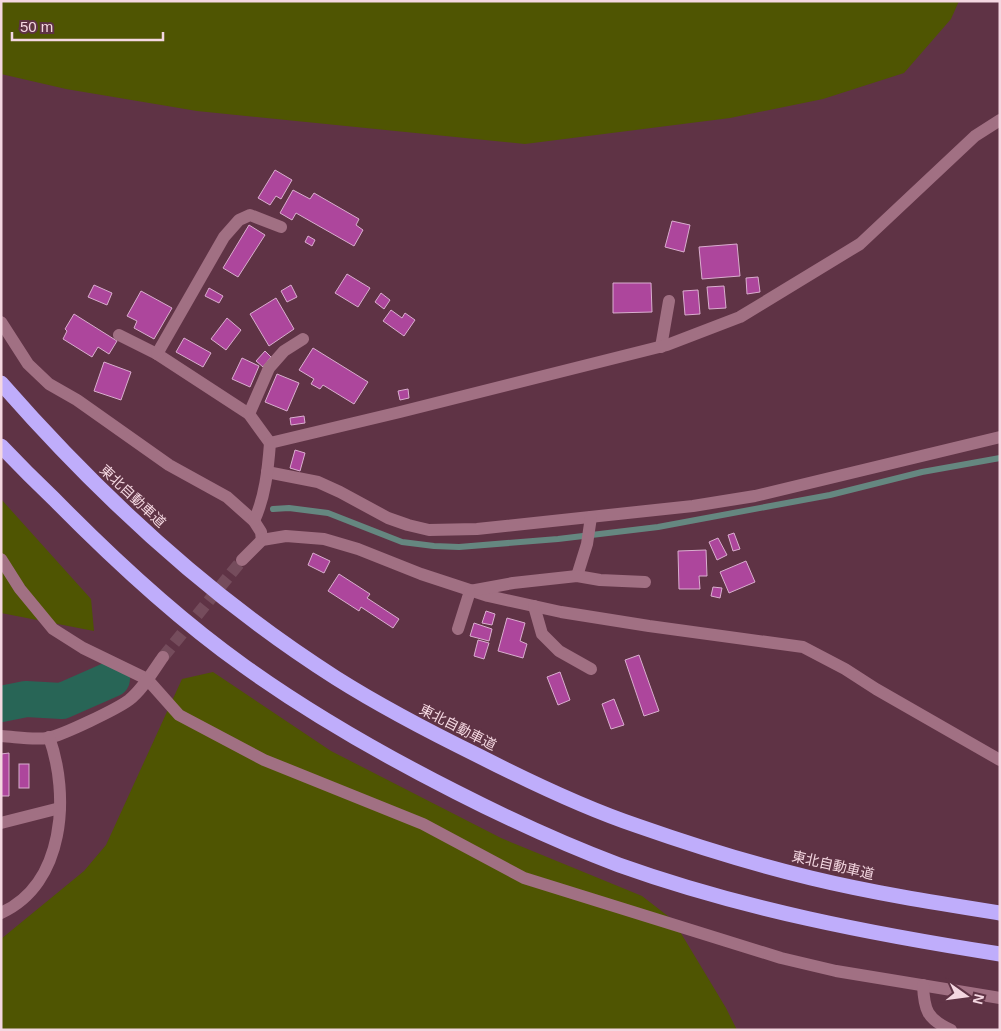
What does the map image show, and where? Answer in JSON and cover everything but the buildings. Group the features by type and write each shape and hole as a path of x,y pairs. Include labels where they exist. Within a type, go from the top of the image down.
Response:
{"highway":[{"name":"東北自動車道","path":"1,383 116,505 193,573 265,629 328,672 422,728 531,783 636,826 721,853 810,878 922,901 1000,913"},
{"path":"1,446 89,536 167,606 242,665 314,713 413,770 524,825 619,864 710,894 800,916 906,938 1000,954"}],"street":[{"path":"270,443 661,347 740,318 860,244 975,136 1000,120"},
{"path":"157,354 224,237 238,220 250,216 281,227"},
{"path":"661,347 669,301"},
{"path":"1,322 28,364 49,384 77,400 169,465 227,498 254,521 261,532 262,540"},
{"path":"119,335 157,354 249,414 270,443 261,505 254,521"},
{"path":"249,414 269,368 284,351 303,340"},
{"path":"267,472 318,482 388,518 408,525 429,530 477,529 693,506 754,496 1000,437"},
{"path":"577,576 587,544 591,517"},
{"path":"242,560 262,540 286,536 324,540 358,549 470,591 534,606 649,626 803,647 845,668 876,689 1000,760"},
{"path":"1,559 20,589 53,629 83,648 147,679 178,715 264,760 423,824 524,878 781,958 836,971 1000,998"},
{"path":"470,591 513,583 577,576 600,580 645,582"},
{"path":"458,629 470,591"},
{"path":"534,606 542,634 559,652 591,669"},
{"path":"1,736 32,739 49,737 100,716 129,700 163,657"},
{"path":"1,913 11,908 27,895 41,877 50,861 58,837 60,808 57,758 49,737"},
{"path":"1,822 60,808"},
{"path":"923,985 924,1004 928,1014 938,1024 951,1030"}],"green space":[{"path":"1,1 959,1 951,19 904,73 823,99 730,118 525,144 197,111 66,89 1,74"},
{"path":"1,499 91,599 94,631 1,613"},
{"path":"213,672 331,751 501,838 642,896 673,920 726,1008 737,1030 1,1030 1,939 84,871 106,845 182,679"}],"waterway":[{"path":"273,509 289,508 328,513 402,542 459,547 558,539 658,527 830,495 922,472 1000,458"},
{"path":"1,704 26,699 62,701 112,679"}],"tunnel":[{"path":"163,657 242,560"}]}
